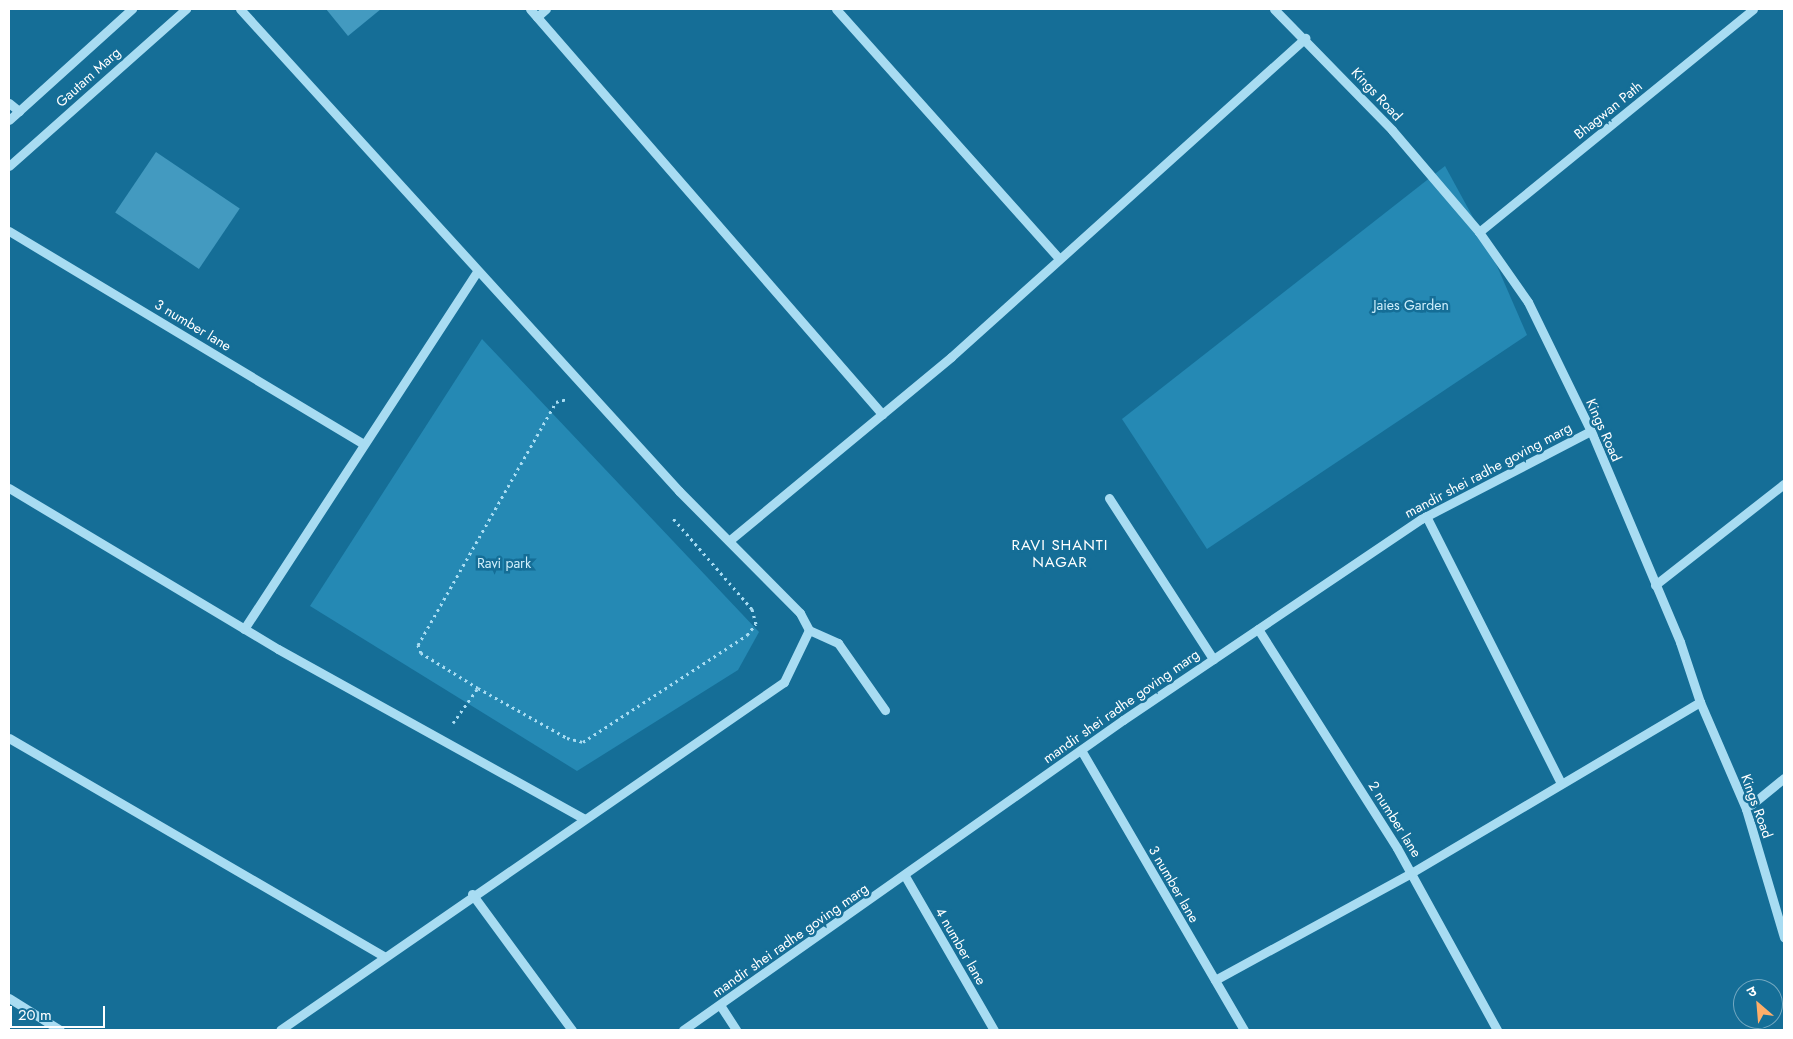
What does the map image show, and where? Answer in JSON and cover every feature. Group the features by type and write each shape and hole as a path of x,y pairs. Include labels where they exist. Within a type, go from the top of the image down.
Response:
{"street":[{"path":"9,120 132,9"},
{"name":"Gautam Marg","path":"9,166 186,9"},
{"path":"240,9 477,272 800,613 809,630 838,643 885,710"},
{"path":"530,9 882,414"},
{"path":"537,17 546,9"},
{"path":"836,9 1059,258"},
{"name":"Kings Road","path":"1274,9 1305,38 1480,232 1528,302 1591,431 1655,585 1700,702 1746,809 1784,937"},
{"name":"Bhagwan Path","path":"1480,232 1753,9"},
{"path":"730,540 882,414 1305,38"},
{"path":"9,103 19,111"},
{"name":"3 number lane","path":"9,231 363,444"},
{"path":"244,629 477,272"},
{"name":"mandir shei radhe goving marg","path":"683,1030 1082,750 1426,516 1591,431"},
{"path":"1655,585 1784,484"},
{"path":"9,488 244,629 583,818"},
{"path":"1109,498 1213,660"},
{"path":"1426,516 1561,783"},
{"name":"2 number lane","path":"1258,629 1411,873 1497,1030"},
{"path":"280,1030 472,894 784,682 809,630"},
{"path":"1215,980 1411,873 1700,702"},
{"path":"9,738 385,957"},
{"name":"3 number lane","path":"1082,750 1244,1030"},
{"path":"1746,809 1784,778"},
{"name":"4 number lane","path":"905,876 994,1030"},
{"path":"472,894 572,1030"},
{"path":"9,998 60,1030"},
{"path":"720,1005 736,1030"}],"path":[{"path":"570,400 556,402 418,645 421,653 478,688 567,738 583,742 747,635 756,624 752,609 665,509"},
{"path":"441,740 478,688"}],"green space":[{"name":"Jaies Garden","path":"1445,166 1487,243 1527,335 1207,549 1122,419"},
{"name":"Ravi park","path":"482,339 759,632 738,670 577,771 310,606"}],"building":[{"path":"326,9 381,9 348,36"},
{"path":"156,152 240,208 199,269 115,213"}],"district":[{"name":"RAVI SHANTI NAGAR","path":"1060,554"}]}
